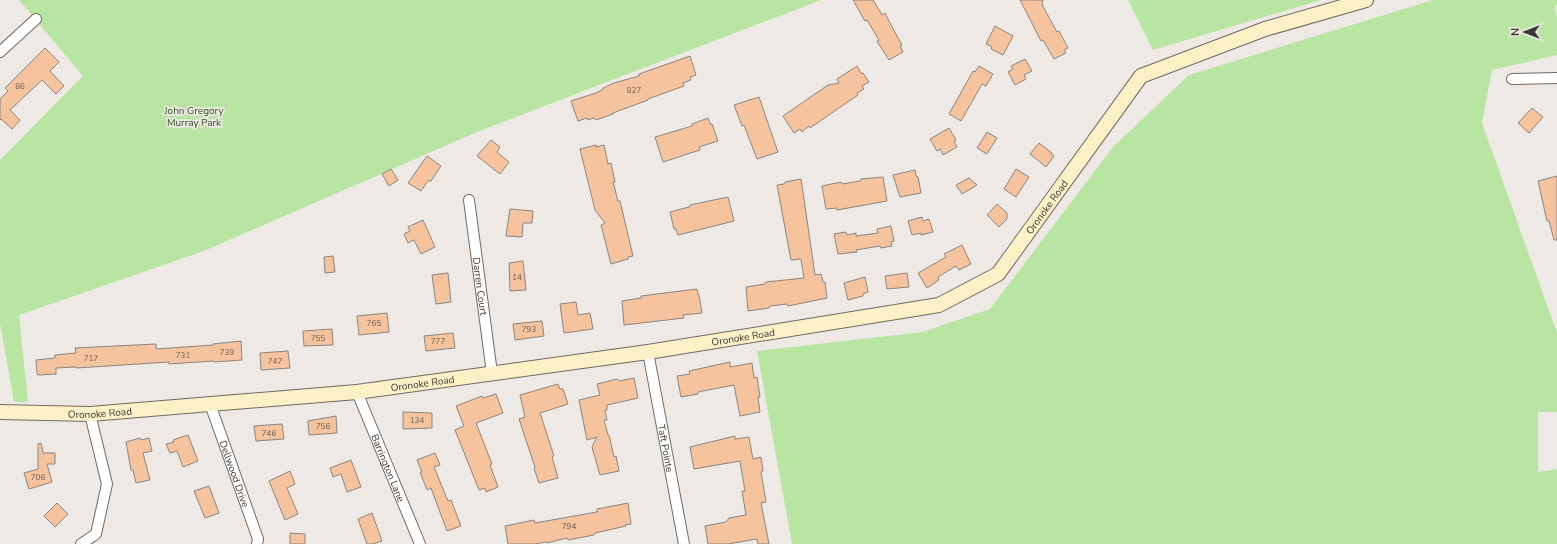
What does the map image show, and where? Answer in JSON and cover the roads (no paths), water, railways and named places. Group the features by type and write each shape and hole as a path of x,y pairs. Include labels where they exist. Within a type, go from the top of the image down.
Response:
{"street":[{"name":"Oronoke Road","path":"0,412 90,414 357,392 648,352 939,305 998,274 1141,76 1265,29 1366,0"},
{"path":"0,52 36,19"},
{"path":"1512,79 1557,78"},
{"name":"Darren Court","path":"468,200 492,373"},
{"name":"Taft Pointe","path":"648,352 684,544"},
{"name":"Barrington Lane","path":"357,392 420,544"},
{"name":"Dellwood Drive","path":"210,404 258,539 257,544"},
{"path":"81,544 96,534 107,484 90,414"}],"park label":[{"name":"John Gregory Murray Park","path":"194,116"}]}
